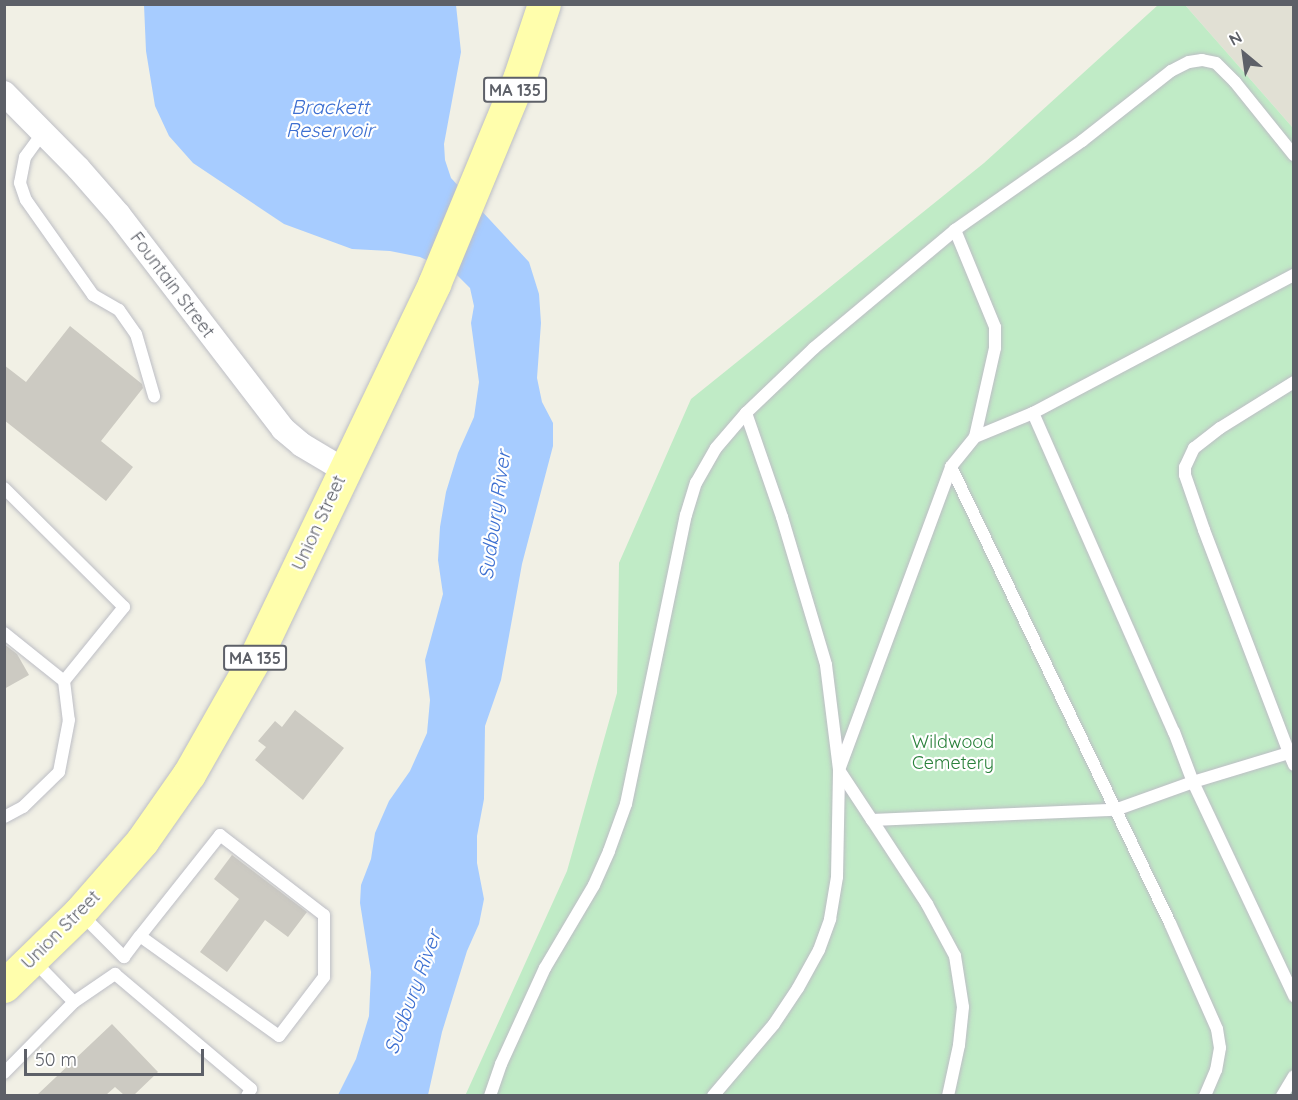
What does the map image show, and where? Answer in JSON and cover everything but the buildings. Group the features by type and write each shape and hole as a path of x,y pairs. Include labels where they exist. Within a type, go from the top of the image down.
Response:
{"main road":[{"name":"Union Street","path":"4,986 79,913 142,841 189,774 255,658 434,284 520,76 544,4"}],"street":[{"name":"Fountain Street","path":"4,93 44,131 119,215 283,429 302,444 344,470"}],"lane":[{"path":"490,1095 501,1064 545,968 594,885 609,851 628,793 686,515 696,483 716,448 746,413 814,348 955,230 1082,141 1172,70 1189,62 1202,60 1216,63 1235,82 1293,155"},
{"path":"44,131 25,158 20,183 26,200 93,295 119,310 136,334 154,396"},
{"path":"839,770 951,467 975,436 995,348 995,327 955,230"},
{"path":"975,436 1033,413 1293,275"},
{"path":"872,820 1115,810 1192,782 1292,756 1204,530 1185,475 1185,467 1194,448 1220,428 1293,382"},
{"path":"713,1095 774,1024 798,988 819,950 830,919 837,877 839,770 826,665 782,517 746,413"},
{"path":"1033,413 1174,732 1192,782 1293,996"},
{"path":"951,467 1170,924 1217,1029 1220,1048 1216,1070 1205,1095"},
{"path":"4,488 124,607 64,681"},
{"path":"4,633 64,681 69,720 59,772 23,807 4,817"},
{"path":"839,770 927,904 955,956 963,1007 959,1045 948,1095"},
{"path":"4,1073 74,1002 115,974 124,957 140,936 219,835 324,915 324,977 279,1036 140,936"},
{"path":"79,913 124,957"},
{"path":"32,960 74,1002"},
{"path":"115,974 251,1089 247,1095"},
{"path":"1282,1095 1293,1076"}],"shaded area":[{"path":"1185,5 1293,5 1293,128"}],"green space":[{"name":"Wildwood Cemetery","path":"1158,5 1185,5 1293,128 1293,1095 465,1096 567,871 617,693 619,563 691,399 984,163"}],"water":[{"path":"144,5 456,5 461,52 444,144 445,160 451,178 529,262 539,294 541,323 537,378 542,402 553,423 553,446 522,564 501,680 485,726 484,799 477,836 477,863 484,899 479,924 467,951 442,1032 428,1095 338,1095 356,1059 369,1016 371,972 360,903 361,885 371,859 375,833 389,801 410,771 427,733 430,700 425,660 443,594 438,560 440,527 446,492 458,453 474,417 479,382 471,323 474,306 470,288 455,273 420,257 390,251 352,249 284,224 193,163 169,136 155,106 146,51"}],"water label":[{"name":"Brackett Reservoir","path":"330,118"},
{"name":"Sudbury River","path":"494,515"},
{"name":"Sudbury River","path":"412,992"}]}
